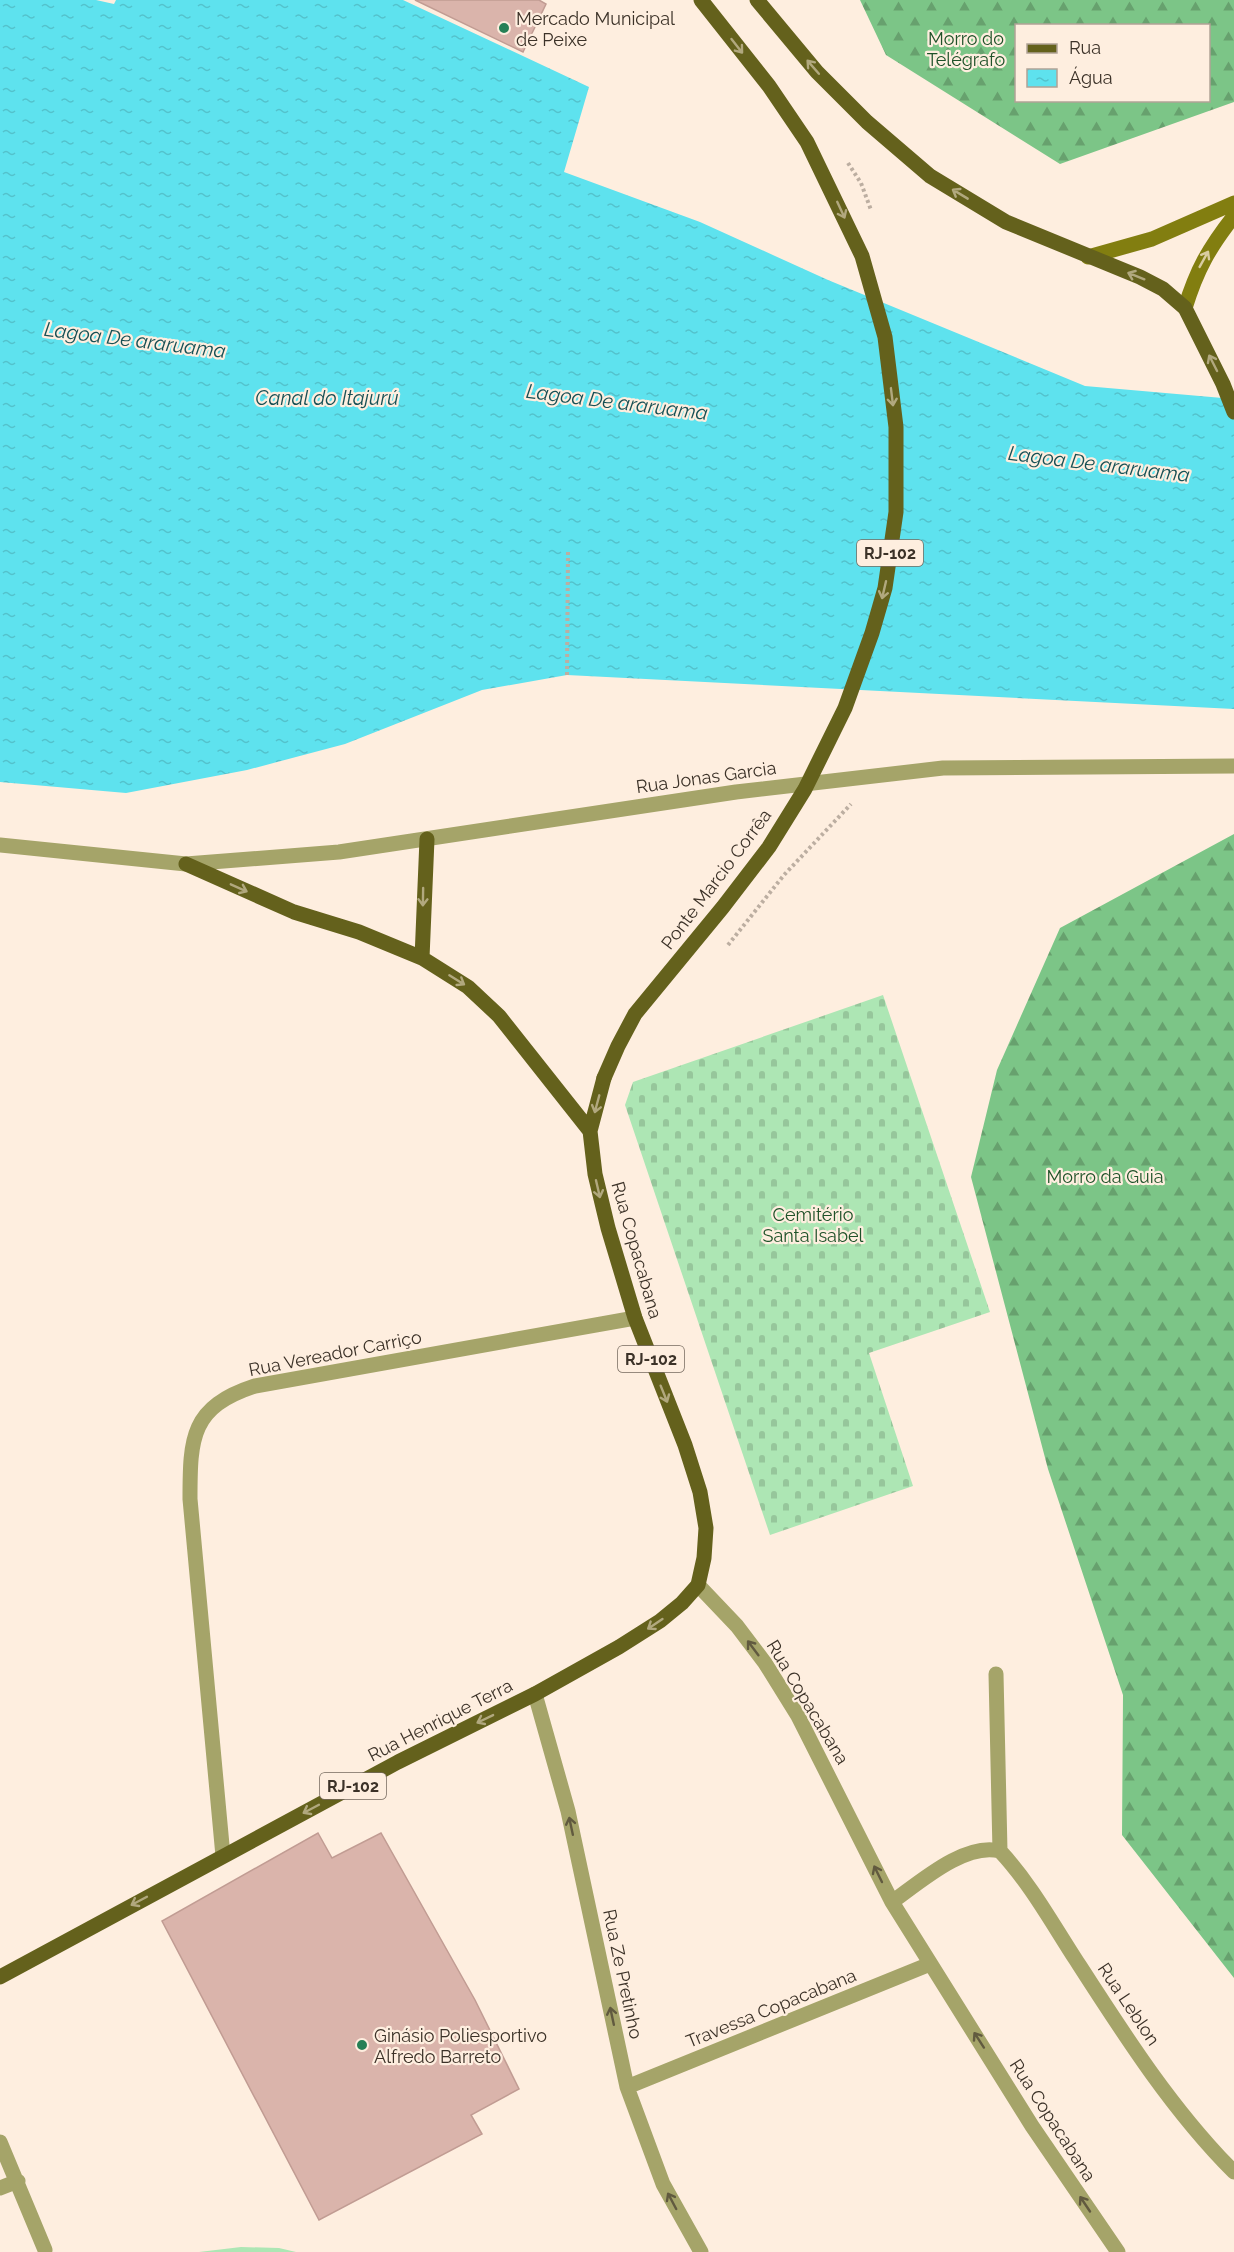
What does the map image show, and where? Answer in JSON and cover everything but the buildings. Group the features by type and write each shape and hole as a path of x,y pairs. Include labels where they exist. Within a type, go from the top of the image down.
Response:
{"main road":[{"name":"Ponte Marcio Corrêa","path":"590,1131 604,1078 635,1014 769,847 805,789 844,708 872,633 885,588 896,512 896,428 885,337 862,256 807,142 769,86 700,0"},
{"path":"757,0 816,72 867,122 930,176 1006,222 1140,277 1163,289 1186,312 1223,384 1234,412"},
{"path":"1088,257 1152,239 1234,203"},
{"path":"1186,312 1196,273 1205,256 1234,216"},
{"path":"422,958 427,839"},
{"path":"186,864 294,912 358,932 422,958 468,987 500,1016 590,1131"},
{"name":"Rua Copacabana","path":"590,1131 595,1174 608,1228 635,1318 685,1445 700,1492 706,1528 704,1558 698,1585"},
{"name":"Rua Henrique Terra","path":"0,1977 399,1762 535,1694 619,1647 660,1621 682,1603 698,1585"}],"street":[{"name":"Rua Jonas Garcia","path":"0,845 186,864 339,852 736,792 943,768 1234,766"},
{"name":"Rua Vereador Carriço","path":"223,1856 190,1499 193,1442 199,1424 210,1408 231,1394 255,1386 635,1318"},
{"name":"Rua Copacabana","path":"698,1585 737,1626 765,1663 798,1716 892,1902 1032,2126 1118,2252"},
{"path":"892,1902 959,1858 989,1848 1000,1851 996,1674"},
{"name":"Rua Ze Pretinho","path":"535,1694 568,1811 627,2087 663,2184 701,2252"},
{"name":"Rua Leblon","path":"1000,1851 1020,1875 1168,2095 1234,2172"},
{"name":"Travessa Copacabana","path":"627,2087 930,1965"},
{"path":"0,2142 45,2250"},
{"path":"0,2188 18,2181"}],"path":[{"path":"842,154 861,183 872,213"},
{"path":"567,675 568,550"},
{"path":"725,949 784,875 853,803"}],"green space":[{"name":"Morro do Telégrafo","path":"860,0 1234,0 1234,102 1060,164 886,55"},
{"name":"Morro da Guia","path":"1234,834 1234,1978 1122,1835 1123,1695 1048,1469 971,1177 997,1070 1060,928"},
{"name":"Cemitério Santa Isabel","path":"883,995 990,1312 869,1353 913,1486 770,1535 625,1105 633,1082"},
{"path":"241,2247 279,2248 296,2252 199,2252"}],"water":[{"name":"Canal do Itajurú","path":"0,0 96,0 114,4 116,0 403,0 589,87 564,172 700,222 828,280 1085,386 1234,399 1234,709 567,675 482,690 345,744 247,770 126,793 0,782"}],"place":[{"name":"Mercado Municipal de Peixe","path":"504,28"},
{"name":"Ginásio Poliesportivo Alfredo Barreto","path":"362,2045"}],"water label":[{"name":"Lagoa De araruama","path":"135,340"},
{"name":"Lagoa De araruama","path":"617,402"},
{"name":"Lagoa De araruama","path":"1099,464"}]}
